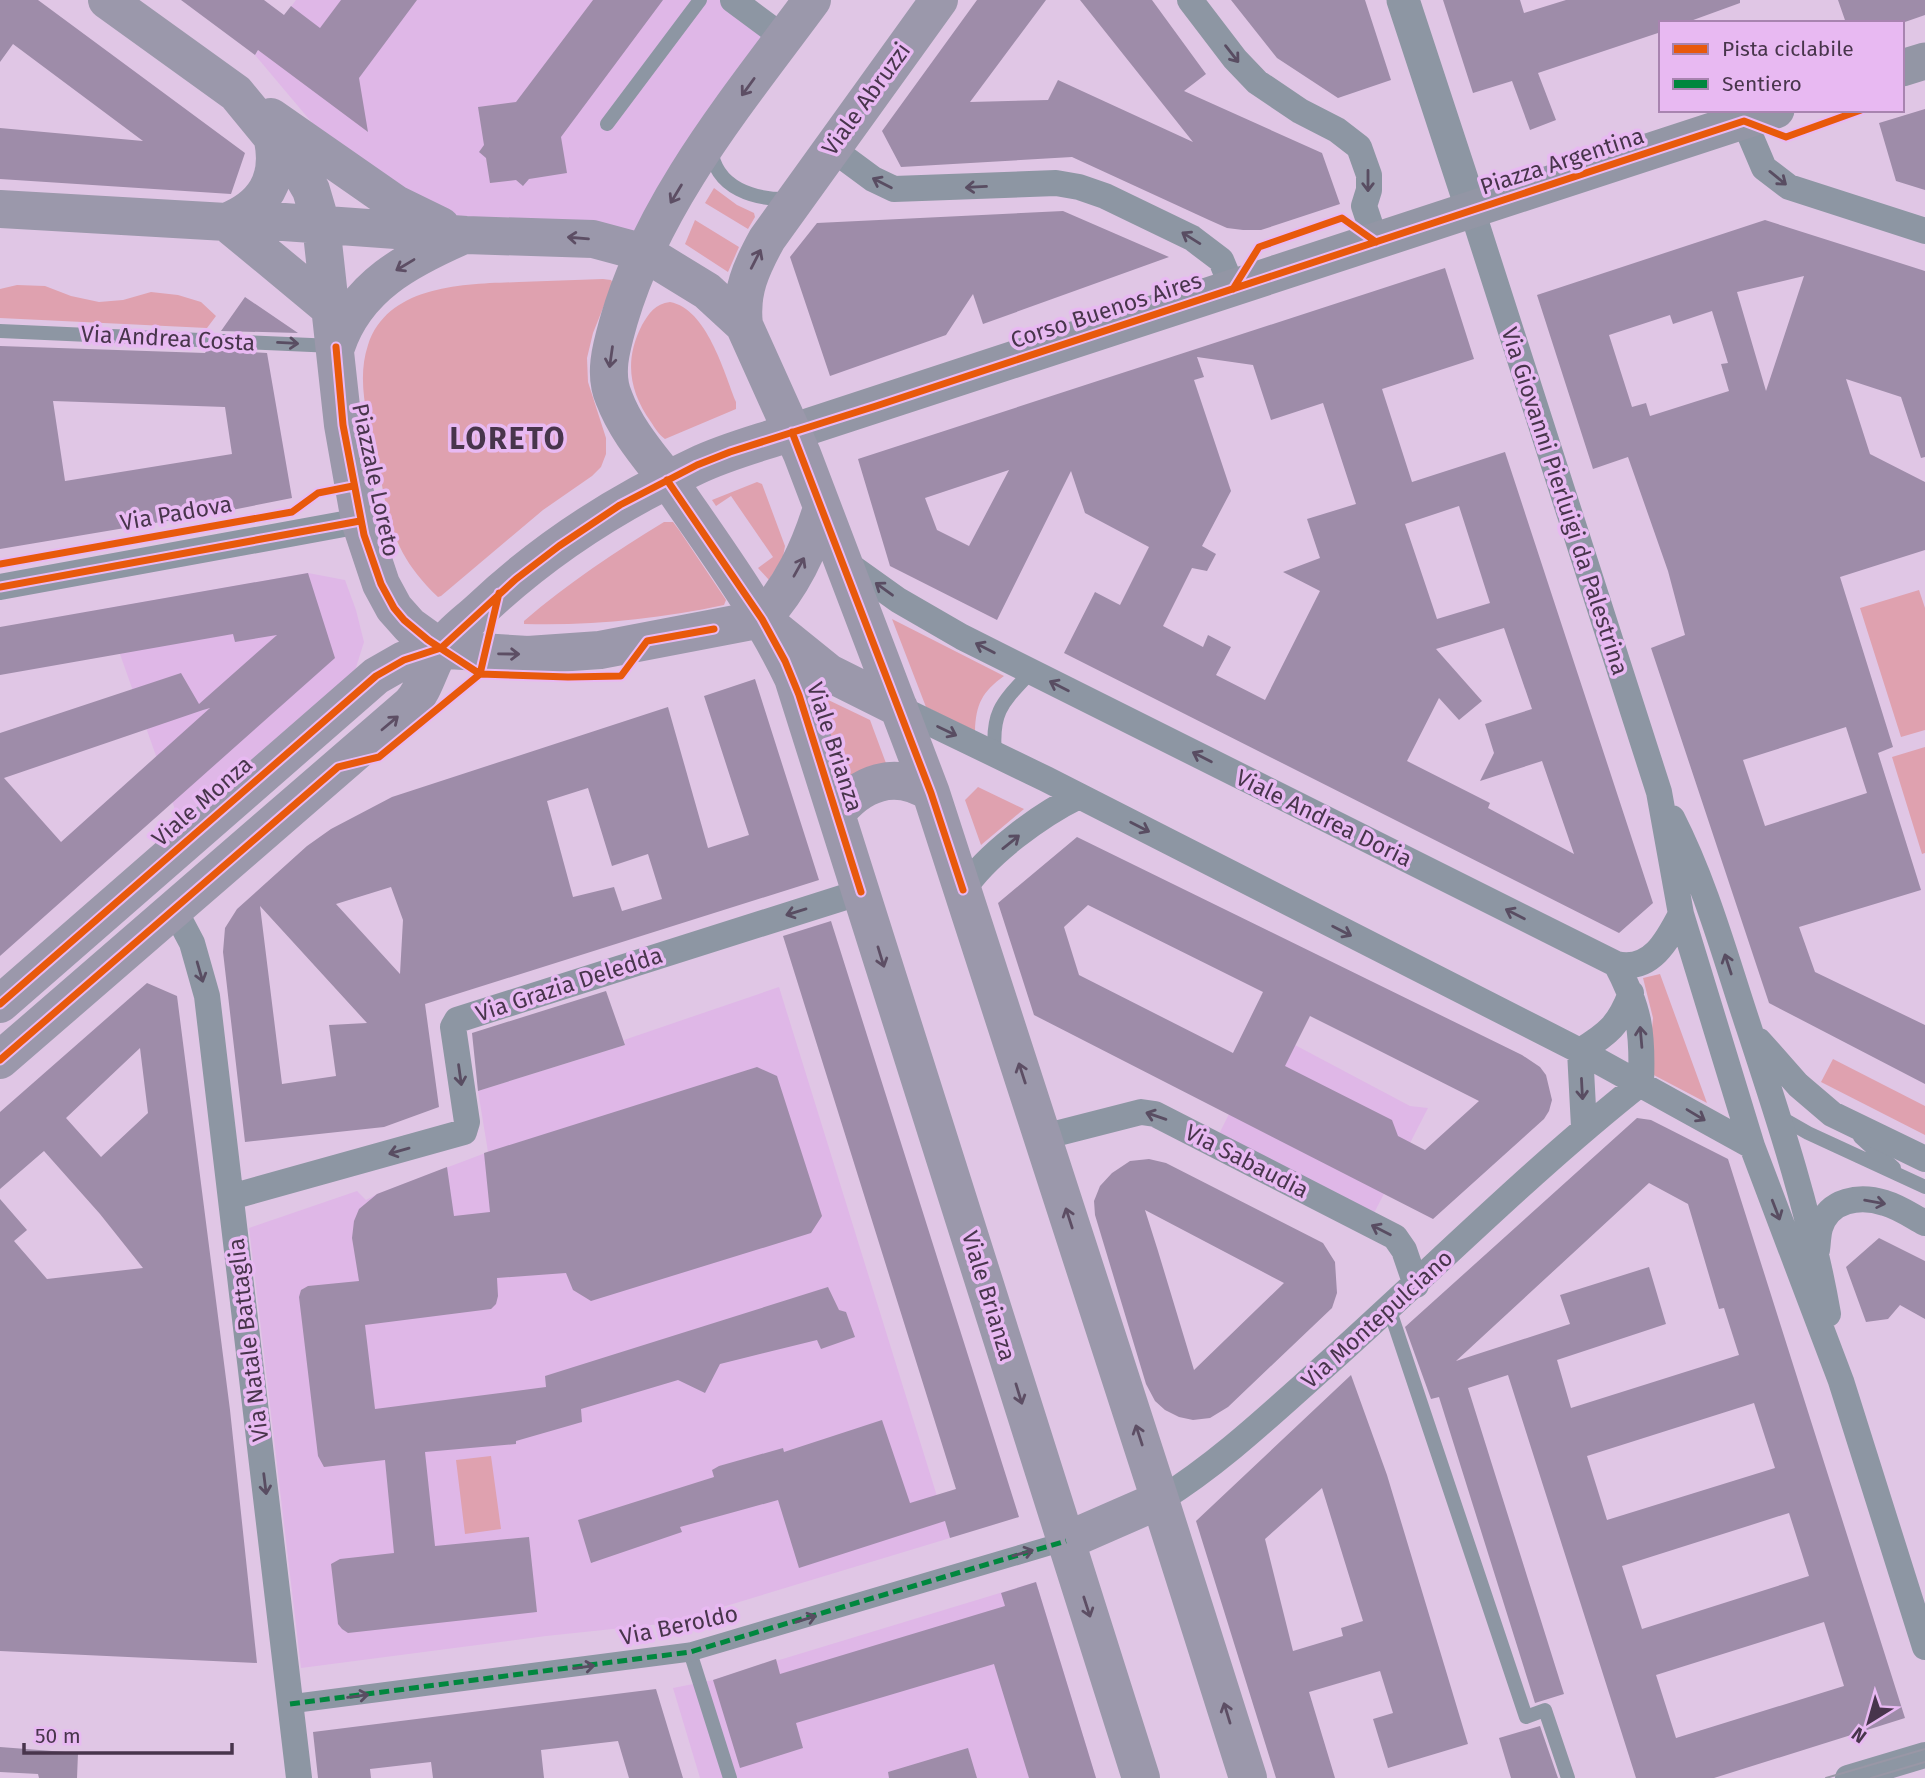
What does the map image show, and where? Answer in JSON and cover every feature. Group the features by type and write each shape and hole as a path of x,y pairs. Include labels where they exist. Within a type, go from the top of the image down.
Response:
{"main road":[{"path":"107,0 396,204 423,218 466,234"},
{"path":"812,0 712,136 674,197 645,253 615,334 610,353 609,377 612,395 638,442 762,618 829,673 899,708"},
{"name":"Viale Abruzzi","path":"744,325 743,297 752,267 770,233 939,0"},
{"path":"1904,67 1925,61"},
{"name":"Piazzale Loreto","path":"236,93 311,190 321,225 342,425 360,521 375,571 394,608 410,626 441,648 485,654 563,653 600,650 762,618"},
{"name":"Piazza Argentina","path":"1472,210 1760,116"},
{"path":"226,222 247,212 267,189 275,167 272,140"},
{"path":"0,209 466,234 575,237 609,242 645,253 707,291 744,325 792,432 931,793 1248,1778"},
{"name":"Corso Buenos Aires","path":"792,432 1472,210"},
{"path":"226,222 331,309"},
{"path":"335,346 349,316 368,291 403,265 466,234"},
{"path":"0,1060 411,704 421,692 441,648 493,598 559,546 620,505 667,480 730,452 792,432"},
{"path":"762,618 801,564 821,508"},
{"path":"382,672 391,653 395,631 394,608"},
{"name":"Viale Brianza","path":"762,618 793,678 1141,1778"},
{"name":"Viale Monza","path":"0,1004 382,672 404,660 441,648"},
{"path":"261,775 291,807"},
{"path":"836,814 847,800 876,783 907,783 931,793"},
{"path":"1066,1541 1160,1500"}],"street":[{"path":"733,0 784,38"},
{"path":"1190,0 1241,66 1257,82 1354,142 1366,161 1369,181 1364,206 1376,242"},
{"path":"1403,0 1472,210"},
{"name":"Piazza Argentina","path":"1760,116 1765,168 1789,187 1925,231"},
{"path":"831,148 873,179 894,189 1056,183 1088,190 1192,238 1221,260 1233,289"},
{"name":"Via Giovanni Pierluigi da Palestrina","path":"1472,210 1658,792 1681,914 1752,1146 1841,1381 1925,1647"},
{"name":"Via Padova","path":"0,587 360,521"},
{"name":"Viale Andrea Doria","path":"841,559 918,612 1616,964"},
{"path":"899,708 1079,796 1580,1051 1752,1146"},
{"name":"Via Giovanni Pierluigi da Palestrina","path":"1658,792 1703,886 1779,1116 1817,1252 1841,1381"},
{"path":"963,890 976,870 1052,810 1079,796"},
{"name":"Via Grazia Deledda","path":"231,1197 464,1132 467,1122 453,1027 457,1020 862,892"},
{"name":"Via Natale Battaglia","path":"174,909 192,943 207,996 299,1778"},
{"path":"1616,964 1640,964 1654,956 1665,943 1681,914"},
{"path":"1616,964 1631,993 1641,1036 1640,1083"},
{"path":"1580,1051 1615,1027 1631,993"},
{"path":"1749,1029 1775,1062 1832,1114 1925,1159"},
{"path":"1580,1051 1584,1128"},
{"name":"Via Giovanni Pierluigi da Palestrina","path":"1728,1066 1747,1088 1779,1116"},
{"name":"Via Montepulciano","path":"1160,1500 1230,1451 1416,1285 1584,1128 1640,1083"},
{"name":"Via Sabaudia","path":"1043,1138 1141,1112 1155,1114 1395,1237 1404,1250 1416,1285"},
{"path":"1817,1252 1821,1227 1827,1214 1843,1201 1859,1199 1885,1203 1925,1223"},
{"name":"Via Beroldo","path":"290,1704 690,1652 1066,1541"},
{"path":"1848,1778 1925,1755"}],"lane":[{"path":"607,124 700,0"},
{"path":"712,136 713,160 719,173 731,185 755,197 794,199"},
{"name":"Via Andrea Costa","path":"0,331 335,346"},
{"path":"995,754 993,729 1005,700 1031,671"},
{"path":"1832,1114 1903,1176"},
{"path":"1779,1116 1808,1133 1925,1187"},
{"path":"1389,1308 1525,1717 1545,1710 1568,1778"},
{"path":"690,1652 730,1778"}],"shaded area":[{"path":"296,0 726,0 778,39 639,249 465,231 351,169 255,55"},
{"path":"714,188 737,205 754,213 755,217 748,229 705,203"},
{"path":"695,220 739,247 728,272 685,244"},
{"path":"603,279 613,283 593,333 587,358 588,382 606,438 606,454 601,467 543,510 438,597 409,564 400,548 384,497 363,386 368,345 378,325 393,310 431,291 476,284"},
{"path":"17,285 45,286 71,296 99,302 123,300 151,292 178,295 201,302 216,316 207,328 0,318 0,289"},
{"path":"670,302 683,307 704,329 720,359 736,402 736,409 665,439 638,399 631,363 636,338 650,313 656,307"},
{"path":"757,482 762,484 785,546 783,557 769,580 758,568 773,557 731,496 716,506 712,500"},
{"path":"664,522 673,522 679,530 726,600 724,605 624,620 524,624 524,621 575,581"},
{"path":"308,573 345,580 364,642 354,674 183,832 104,609"},
{"path":"1919,590 1925,608 1925,730 1901,737 1860,608"},
{"path":"892,619 1004,676 985,693 977,713 975,731 926,707"},
{"path":"820,696 870,720 890,774 844,789 817,698"},
{"path":"1925,747 1925,853 1922,854 1892,757"},
{"path":"978,787 1024,809 981,845 965,800"},
{"path":"1660,974 1707,1103 1648,1072 1653,1018 1643,978"},
{"path":"779,987 950,1538 670,1623 546,1636 301,1668 249,1228 357,1191 366,1200 488,1152 478,1091 625,1045 624,1040"},
{"path":"1295,1045 1410,1106 1428,1108 1371,1219 1217,1138 1229,1114"},
{"path":"1833,1059 1925,1106 1925,1135 1821,1082"},
{"path":"491,1456 501,1529 465,1534 456,1460"},
{"path":"1036,1582 1096,1778 700,1778 673,1688 713,1680"}],"building":[{"path":"0,0 38,0 245,153 231,194 0,179 0,128 143,141 13,44 0,62"},
{"path":"181,0 264,0 284,15 291,6 320,28 341,0 417,0 359,78 368,132 258,50 255,55"},
{"path":"593,0 663,0 561,137 567,173 529,179 523,186 516,180 490,183 486,158 479,152 484,145 478,107 516,102"},
{"path":"977,0 1046,0 970,102 1048,100 1058,80 1193,142 1080,0 1152,0 1206,74 1184,91 1322,153 1340,204 1261,230 1243,230 1227,228 1072,157 901,167 882,131"},
{"path":"1231,0 1365,0 1391,80 1338,98 1277,58"},
{"path":"1443,0 1520,0 1524,13 1566,0 1740,0 1740,3 1690,21 1659,21 1659,33 1538,73 1556,120 1530,130 1512,81 1473,93"},
{"path":"1838,0 1925,0 1925,15 1904,22 1845,21"},
{"path":"1925,109 1925,190 1896,181 1879,123"},
{"path":"1063,211 1169,257 983,324 973,294 946,335 830,376 790,257 817,223"},
{"path":"1765,220 1925,271 1925,457 1921,458 1901,397 1846,379 1870,454 1925,482 1925,550 1840,577 1893,747 1878,753 1921,890 1799,927 1815,972 1925,1025 1925,1084 1769,1003 1651,648 1685,635 1668,571 1628,457 1593,469 1537,295","holes":["1804,276 1766,391 1737,292","1712,311 1728,363 1721,364 1729,391 1650,416 1646,403 1632,407 1609,335 1670,315 1673,324","1846,727 1867,793 1765,826 1743,760"]},
{"path":"1445,268 1474,359 1382,389 1412,482 1505,452 1653,903 1619,933 1064,653 1095,592 1120,605 1149,547 1085,513 1071,471 997,620 890,566 858,459","holes":["1197,357 1253,365 1271,420 1323,403 1356,504 1307,519 1320,558 1283,572 1320,591 1265,700 1216,675 1231,647 1208,635 1203,647 1163,626 1192,568 1207,571 1216,554 1202,546 1231,491 1194,380 1204,377","1009,470 969,546 937,530 925,498","1459,506 1490,603 1437,619 1405,524","1504,628 1532,709 1485,724 1494,753 1480,781 1542,761 1574,854 1488,808 1490,803 1407,761 1439,698 1459,720 1482,701 1436,649"]},
{"path":"245,297 298,333 221,331"},
{"path":"0,346 267,353 292,498 0,549","holes":["53,401 225,407 232,454 65,481"]},
{"path":"308,573 335,658 0,956 0,733 181,673 199,704 277,635 235,642 233,634 0,675 0,627","holes":["210,708 61,842 4,778"]},
{"path":"755,679 819,880 425,1004 439,1107 384,1127 245,1142 223,952 225,928 237,909 307,846 331,829 392,797 668,707 708,848 749,835 704,696","holes":["588,788 612,866 648,854 662,899 622,911 614,887 573,897 547,801","391,887 403,920 400,974 336,904","260,906 367,1023 329,1025 336,1076 282,1084"]},
{"path":"1077,837 1522,1055 1540,1067 1546,1075 1552,1100 1549,1111 1544,1119 1433,1219 1034,1015 998,903","holes":["1088,905 1263,992 1233,1053 1079,975 1064,927","1310,1016 1364,1043 1479,1101 1425,1150 1398,1136 1392,1120 1285,1066"]},
{"path":"831,921 1019,1517 950,1538 945,1521 799,1568 778,1500 680,1527 682,1532 591,1563 578,1520 714,1477 712,1470 719,1466 783,1448 784,1452 882,1420 910,1503 956,1489 783,936"},
{"path":"147,983 177,996 230,1410 257,1663 0,1651 0,1199 27,1230 14,1241 47,1279 143,1268 44,1151 0,1189 0,1112","holes":["140,1048 148,1113 101,1157 66,1118"]},
{"path":"606,991 625,1045 478,1091 472,1033"},
{"path":"757,1067 777,1076 822,1216 811,1233 591,1301 573,1290 566,1273 497,1278 498,1296 491,1309 365,1325 375,1409 546,1387 545,1376 828,1287 839,1310 846,1312 855,1337 821,1349 817,1340 720,1364 705,1393 678,1380 581,1409 582,1422 516,1441 516,1444 425,1452 435,1546 529,1537 537,1612 348,1633 342,1629 338,1624 331,1564 340,1559 394,1553 385,1460 324,1467 318,1456 299,1297 301,1290 308,1286 359,1281 352,1238 359,1209 377,1194 447,1167 454,1216 490,1212 484,1153"},
{"path":"1637,1118 1651,1120 1728,1159 1905,1718 1714,1778 1636,1778 1508,1375 1468,1388 1564,1694 1535,1703 1439,1397 1431,1399 1405,1327","holes":["1649,1183 1688,1204 1719,1309 1724,1308 1739,1355 1571,1408 1557,1360 1666,1324 1649,1267 1560,1295 1570,1324 1456,1361","1754,1403 1775,1468 1607,1520 1587,1456","1789,1513 1809,1576 1642,1629 1622,1566","1824,1622 1844,1686 1676,1738 1656,1675"]},
{"path":"1149,1159 1166,1163 1323,1243 1335,1262 1337,1293 1332,1308 1228,1407 1210,1418 1193,1420 1165,1410 1155,1401 1146,1384 1095,1215 1094,1201 1100,1186 1112,1173 1130,1161","holes":["1145,1210 1284,1283 1194,1370"]},
{"path":"1879,1238 1925,1261 1925,1319 1900,1305 1888,1319 1866,1322 1846,1267"},
{"path":"1351,1375 1387,1475 1468,1744 1388,1768 1373,1719 1393,1713 1380,1671 1309,1692 1335,1778 1276,1778 1196,1521","holes":["1322,1488 1363,1621 1341,1628 1343,1636 1293,1651 1265,1539"]},
{"path":"1036,1582 1096,1778 1029,1778 994,1664 796,1723 803,1748 740,1768 713,1680 776,1659 780,1674 1005,1606 1001,1593"},
{"path":"656,1689 683,1778 629,1778 618,1741 541,1750 544,1778 433,1778 431,1762 370,1769 371,1778 318,1778 313,1732"},
{"path":"1540,1726 1558,1778 1511,1778 1499,1738"},
{"path":"0,1747 78,1753 77,1778 39,1778 38,1774 0,1772"},
{"path":"968,1748 977,1778 889,1778 888,1772"}],"tram line":[{"path":"1826,1778 1925,1749"},
{"path":"1871,1778 1925,1762"}],"marked path":[{"path":"290,1704 690,1652 1066,1541"}],"cycle path":[{"path":"0,1004 376,676 404,660 441,648 516,579 559,546 620,505 697,465 1744,121 1786,137 1855,112"},
{"path":"1233,289 1259,247 1342,218 1376,242"},
{"path":"336,347 343,425 364,535 381,584 394,608 428,640 480,674 621,676 647,641 714,629"},
{"path":"792,432 931,793 963,890"},
{"path":"667,480 762,619 785,661 799,695 861,892"},
{"path":"0,564 292,512 318,493 353,486"},
{"path":"0,587 360,521"},
{"path":"0,1060 338,767 379,757 480,674 499,593"}],"district":[{"name":"LORETO","path":"508,439"}]}
